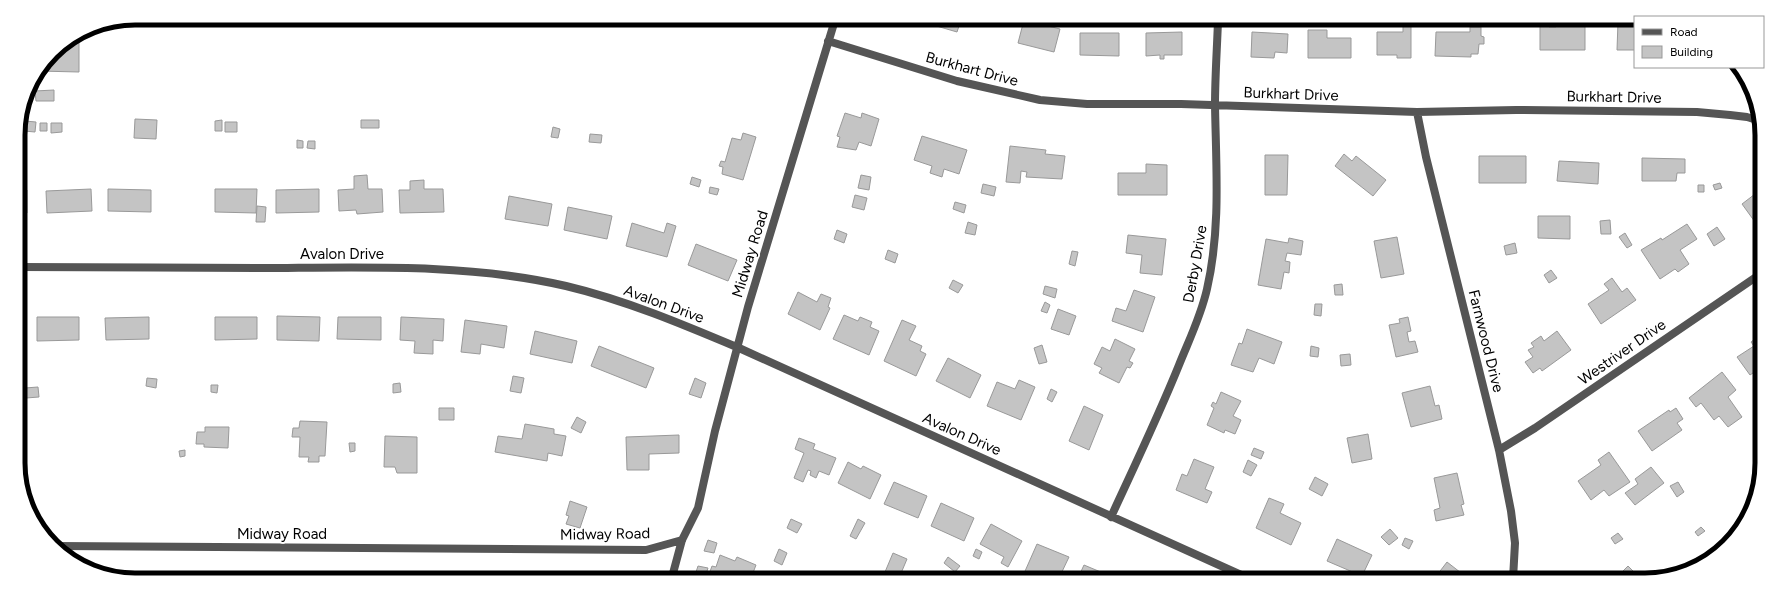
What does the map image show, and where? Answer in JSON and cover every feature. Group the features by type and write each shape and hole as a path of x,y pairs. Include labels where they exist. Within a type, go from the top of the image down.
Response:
{"street":[{"name":"Midway Road","path":"62,546 646,550 682,540 698,508 715,431 739,348 748,307 833,25"},
{"name":"Derby Drive","path":"1111,517 1163,405 1200,315 1207,290 1215,248 1217,147 1215,106 1218,25"},
{"name":"Burkhart Drive","path":"828,41 957,81 1040,100 1087,104 1417,112 1516,110 1697,112 1747,117 1754,120"},
{"name":"Farnwood Drive","path":"1417,112 1426,157 1499,450 1511,511 1515,542 1513,573"},
{"name":"Avalon Drive","path":"25,267 362,267 454,270 525,278 566,286 620,301 678,322 739,348 1237,573"},
{"name":"Westriver Drive","path":"1499,450 1535,428 1755,278"},
{"path":"673,573 682,540"}],"building":[{"path":"933,25 959,25 957,32"},
{"path":"1023,25 1044,25 1060,29 1054,52 1018,43"},
{"path":"1403,25 1411,25 1411,58 1397,58 1397,55 1377,55 1377,32 1403,32"},
{"path":"1540,25 1556,27 1556,25 1585,25 1585,50 1540,50"},
{"path":"1618,25 1634,26 1634,50 1617,50"},
{"path":"1470,27 1481,27 1481,36 1484,37 1484,44 1479,44 1478,54 1471,54 1471,57 1435,56 1436,32 1470,32"},
{"path":"1308,30 1327,30 1327,38 1351,38 1351,58 1308,58"},
{"path":"1182,32 1182,55 1164,55 1164,59 1160,59 1160,55 1146,56 1146,33"},
{"path":"1252,32 1288,34 1287,53 1275,52 1274,58 1251,57"},
{"path":"1080,33 1119,33 1119,56 1080,55"},
{"path":"79,40 79,72 45,71 57,57"},
{"path":"54,90 54,101 36,101 35,91"},
{"path":"845,113 861,118 862,113 879,119 871,146 859,142 856,150 837,147 840,137 837,136"},
{"path":"135,119 157,120 156,139 134,138"},
{"path":"222,120 222,131 215,131 215,121"},
{"path":"361,120 379,120 379,128 361,128"},
{"path":"26,121 36,122 35,132 25,131"},
{"path":"225,122 237,122 237,132 225,132"},
{"path":"40,123 47,123 47,131 40,131"},
{"path":"51,123 62,123 62,132 51,133"},
{"path":"553,127 560,129 558,138 551,137"},
{"path":"743,133 756,137 743,180 722,174 723,167 719,166 721,161 725,162 732,138 741,140"},
{"path":"590,134 602,135 601,143 589,142"},
{"path":"922,136 967,150 959,174 944,169 942,177 930,173 932,166 914,160"},
{"path":"297,140 303,141 303,148 297,148"},
{"path":"308,141 315,141 315,149 307,148"},
{"path":"1010,146 1046,150 1045,154 1065,156 1062,179 1026,177 1027,172 1021,171 1020,183 1006,182"},
{"path":"1344,154 1352,161 1356,156 1386,180 1373,196 1335,166"},
{"path":"1265,155 1288,155 1287,195 1265,195"},
{"path":"1479,156 1526,156 1526,183 1479,183"},
{"path":"1642,158 1685,159 1685,173 1677,173 1676,181 1642,181"},
{"path":"1559,161 1599,163 1598,184 1557,181"},
{"path":"1146,164 1167,165 1167,195 1118,195 1118,173 1146,173"},
{"path":"367,175 368,189 382,189 383,212 357,214 356,210 339,211 338,190 354,189 354,176"},
{"path":"861,175 871,177 869,190 858,188"},
{"path":"692,177 701,180 699,187 690,184"},
{"path":"424,180 424,189 443,189 444,212 400,213 399,190 410,190 410,181"},
{"path":"1720,183 1722,188 1715,190 1713,185"},
{"path":"983,184 996,187 994,196 981,193"},
{"path":"1698,185 1704,185 1704,192 1698,192"},
{"path":"710,187 719,189 717,195 709,193"},
{"path":"91,189 92,211 47,213 46,191"},
{"path":"108,189 151,190 151,212 108,211"},
{"path":"215,189 257,189 256,213 215,212"},
{"path":"319,189 319,212 276,213 276,190"},
{"path":"25,190 27,190 27,213 25,213"},
{"path":"1755,194 1755,222 1742,204"},
{"path":"855,195 867,198 864,210 852,207"},
{"path":"509,196 552,204 548,226 505,219"},
{"path":"955,202 966,205 964,213 953,209"},
{"path":"257,206 266,207 265,222 256,222"},
{"path":"568,207 612,216 607,239 564,230"},
{"path":"1538,216 1570,216 1570,239 1538,238"},
{"path":"1610,220 1611,234 1601,234 1600,221"},
{"path":"968,222 977,225 975,235 965,233"},
{"path":"632,223 664,233 667,223 676,226 667,257 626,246"},
{"path":"1687,224 1697,239 1680,250 1689,264 1678,272 1675,269 1660,279 1641,250 1661,238 1662,240"},
{"path":"1717,227 1725,239 1714,246 1707,234"},
{"path":"837,230 847,234 844,243 834,239"},
{"path":"1625,233 1632,245 1627,248 1619,237"},
{"path":"1128,235 1166,239 1162,275 1140,273 1142,255 1126,253"},
{"path":"1397,237 1404,274 1381,278 1374,241"},
{"path":"1289,238 1303,241 1301,255 1287,253 1285,261 1290,262 1289,273 1284,272 1281,289 1258,285 1266,239 1288,243"},
{"path":"1515,243 1517,253 1506,255 1504,246"},
{"path":"696,244 737,260 728,281 688,265"},
{"path":"888,250 898,254 895,263 885,259"},
{"path":"1072,251 1078,252 1075,266 1069,264"},
{"path":"1551,270 1557,278 1549,283 1544,275"},
{"path":"1612,278 1622,292 1627,288 1636,300 1601,324 1588,304 1609,290 1604,284"},
{"path":"953,280 963,285 958,293 949,288"},
{"path":"1342,284 1343,295 1335,295 1334,285"},
{"path":"1045,286 1057,289 1055,298 1043,294"},
{"path":"1134,290 1155,297 1143,332 1112,321 1116,308 1126,311"},
{"path":"798,292 817,302 821,294 831,298 828,307 830,308 820,330 788,314"},
{"path":"1045,302 1050,305 1047,313 1041,311"},
{"path":"1315,304 1322,304 1321,316 1314,315"},
{"path":"1058,309 1076,316 1069,335 1051,329"},
{"path":"844,315 858,321 860,317 872,322 870,327 879,331 869,355 833,339"},
{"path":"277,316 320,317 319,341 277,340"},
{"path":"37,317 79,317 79,340 37,341"},
{"path":"149,317 149,339 106,340 105,318"},
{"path":"215,317 257,317 257,339 215,340"},
{"path":"338,317 381,317 381,340 337,339"},
{"path":"401,317 444,319 443,341 433,340 433,354 414,353 415,341 400,340"},
{"path":"1408,317 1411,331 1407,332 1409,342 1415,341 1418,352 1396,357 1389,325 1400,323 1399,319"},
{"path":"465,320 507,326 504,348 481,344 480,354 461,352"},
{"path":"902,320 916,326 909,340 922,346 920,351 926,354 916,376 884,361"},
{"path":"1247,329 1282,342 1274,364 1259,358 1253,372 1231,365 1239,343 1242,344"},
{"path":"535,331 577,341 572,363 530,354"},
{"path":"1557,331 1571,350 1542,371 1540,368 1533,373 1525,362 1533,357 1528,350 1534,347 1531,343 1541,336 1544,341"},
{"path":"1115,339 1135,349 1129,361 1133,363 1130,368 1127,367 1119,383 1099,373 1102,368 1094,364 1102,347 1110,351"},
{"path":"1755,339 1755,372 1750,375 1737,357 1754,346 1751,342"},
{"path":"1042,345 1047,362 1039,364 1034,348"},
{"path":"599,346 654,368 646,388 591,366"},
{"path":"1311,346 1319,348 1318,357 1310,356"},
{"path":"1350,354 1351,365 1341,366 1340,355"},
{"path":"948,358 981,375 970,398 936,381"},
{"path":"1722,372 1736,390 1728,397 1742,417 1728,427 1719,416 1714,420 1701,403 1696,407 1689,398"},
{"path":"513,376 524,378 521,393 510,391"},
{"path":"147,378 157,379 156,388 146,386"},
{"path":"695,378 706,383 701,398 689,394"},
{"path":"1019,380 1035,387 1021,420 987,406 997,382 1015,389"},
{"path":"400,383 401,392 393,393 393,384"},
{"path":"211,385 218,385 217,393 211,392"},
{"path":"1430,386 1435,406 1439,405 1442,419 1411,427 1402,393"},
{"path":"38,387 39,397 26,398 25,388"},
{"path":"1051,389 1057,392 1052,402 1047,399"},
{"path":"1221,392 1241,401 1233,416 1241,420 1235,434 1225,430 1224,433 1207,425 1214,408 1211,406 1213,402 1216,404"},
{"path":"1084,406 1103,415 1089,450 1069,441"},
{"path":"439,408 454,408 454,420 439,420"},
{"path":"1676,408 1683,419 1677,423 1682,430 1652,451 1638,431 1669,410 1670,412"},
{"path":"577,417 586,422 581,433 571,428"},
{"path":"300,421 327,422 325,456 319,456 319,462 308,462 309,457 299,457 300,437 292,437 293,428 299,428"},
{"path":"525,424 554,429 554,434 566,436 562,456 548,453 547,461 495,452 498,436 522,439"},
{"path":"205,427 229,427 228,448 204,447 204,444 196,444 197,432 205,432"},
{"path":"1368,434 1372,459 1352,463 1347,438"},
{"path":"679,435 679,453 649,454 649,470 627,470 626,437"},
{"path":"385,436 417,437 417,473 397,473 395,467 384,467"},
{"path":"799,438 815,444 813,449 836,458 829,475 819,471 816,478 810,475 811,471 808,470 803,482 794,478 804,453 795,449"},
{"path":"349,443 355,443 355,451 350,452"},
{"path":"1254,448 1264,452 1261,459 1251,455"},
{"path":"185,450 185,456 180,457 179,451"},
{"path":"1609,452 1630,482 1609,496 1604,490 1591,500 1578,481 1601,465 1598,460"},
{"path":"1194,459 1214,467 1205,489 1212,492 1207,503 1176,490 1182,474 1187,476"},
{"path":"1248,460 1257,465 1251,476 1243,472"},
{"path":"848,462 861,469 863,466 881,475 870,499 838,483"},
{"path":"1651,467 1664,483 1635,505 1625,493 1638,484 1635,479"},
{"path":"1457,473 1464,504 1461,505 1464,515 1436,521 1434,510 1440,508 1434,478"},
{"path":"1315,477 1328,484 1322,496 1309,489"},
{"path":"894,482 927,496 918,518 884,504"},
{"path":"1678,482 1684,492 1677,497 1670,486"},
{"path":"1269,498 1284,504 1280,513 1301,523 1291,545 1256,528"},
{"path":"570,501 587,507 580,528 566,524 569,516 566,515"},
{"path":"941,503 974,518 964,541 931,526"},
{"path":"791,519 802,524 797,533 787,528"},
{"path":"858,519 865,523 856,539 850,536"},
{"path":"991,524 1022,541 1008,567 1001,563 1004,557 980,544"},
{"path":"1701,527 1705,531 1698,536 1695,532"},
{"path":"1390,529 1398,538 1389,545 1381,537"},
{"path":"1618,533 1623,539 1615,544 1611,538"},
{"path":"1405,538 1413,541 1409,549 1402,545"},
{"path":"1337,539 1372,555 1363,573 1355,573 1327,561"},
{"path":"708,540 717,543 714,553 704,551"},
{"path":"1037,544 1069,557 1061,573 1024,573"},
{"path":"779,549 787,553 782,565 774,561"},
{"path":"976,549 982,552 979,559 973,556"},
{"path":"893,553 907,559 901,573 885,572"},
{"path":"720,555 735,561 737,557 756,565 753,573 709,573 712,566 716,567"},
{"path":"948,557 960,566 955,572 944,563"},
{"path":"1447,562 1461,573 1439,573"},
{"path":"1084,565 1103,573 1080,573"},
{"path":"698,566 708,568 706,573 696,572"},
{"path":"1628,566 1634,572 1623,573 1622,572"}]}
